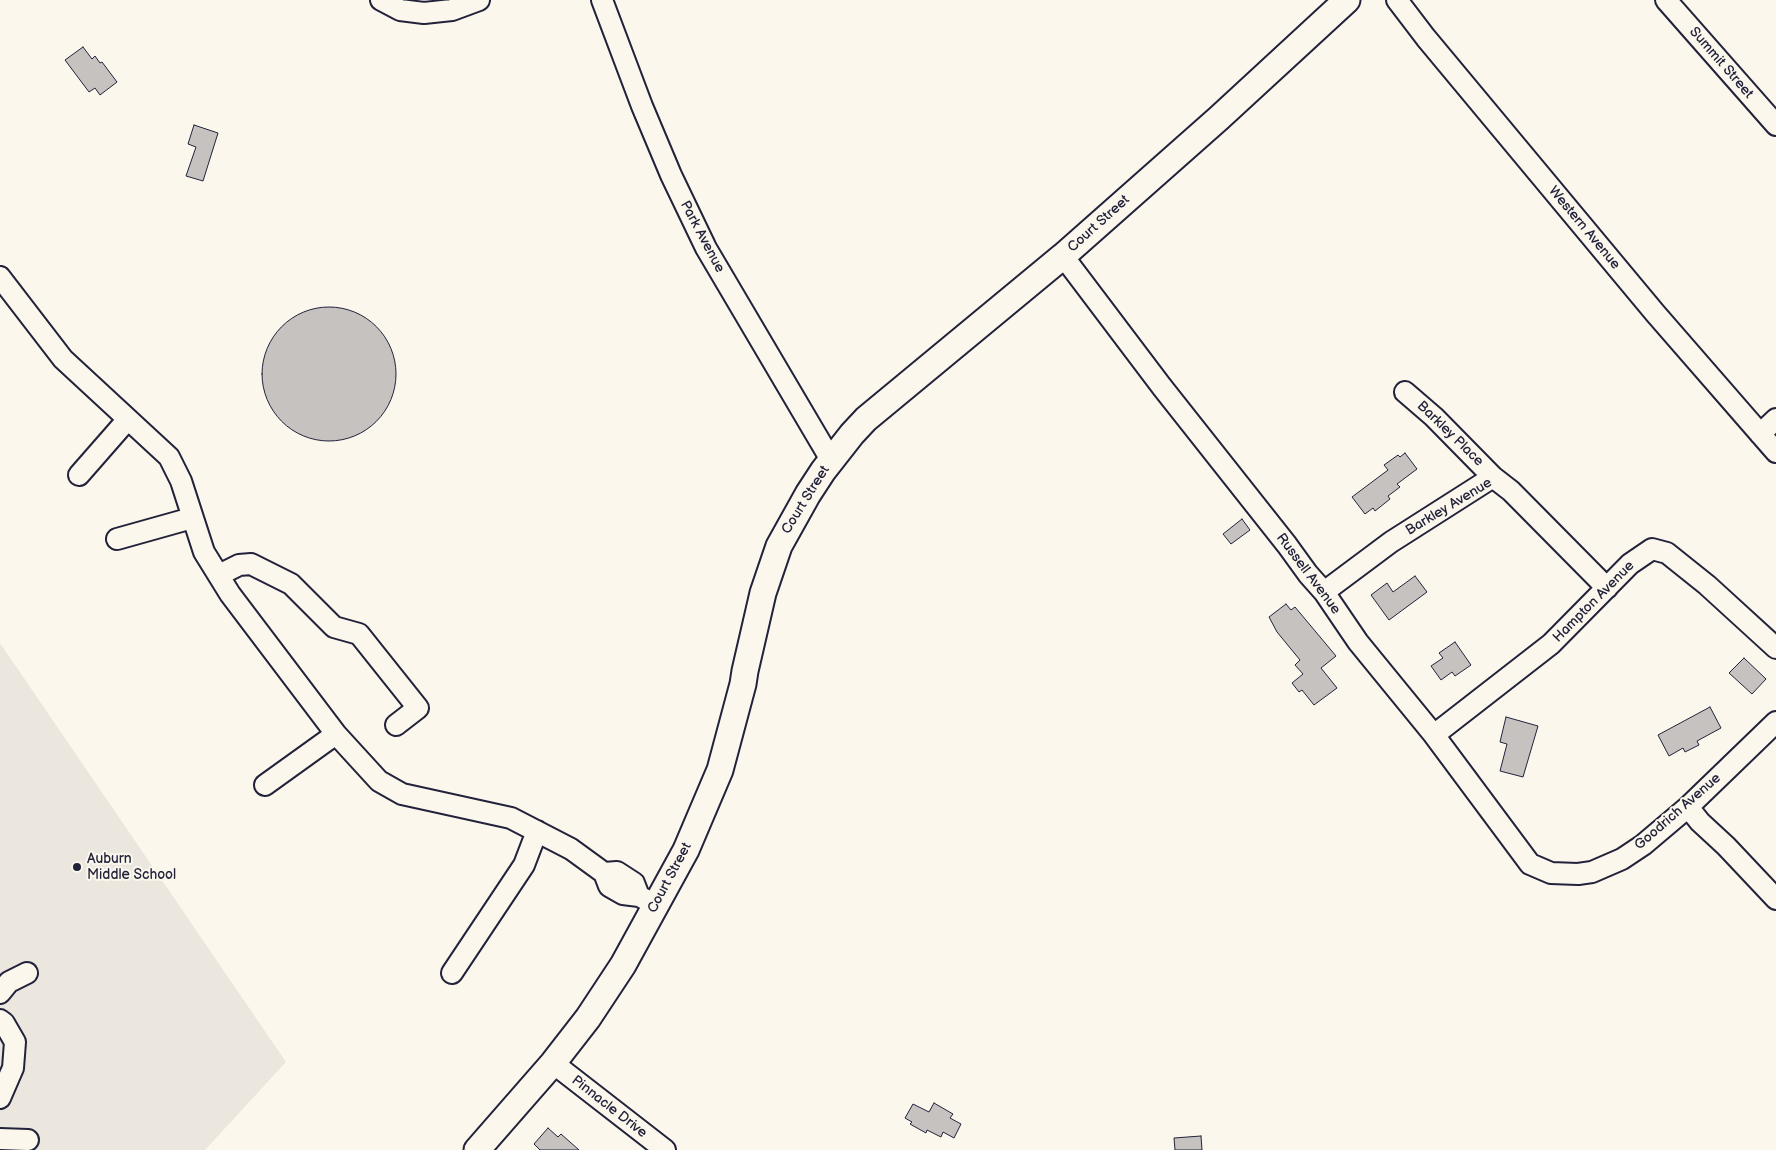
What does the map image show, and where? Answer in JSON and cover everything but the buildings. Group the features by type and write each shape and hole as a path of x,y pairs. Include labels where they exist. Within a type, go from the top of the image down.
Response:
{"main road":[{"name":"Court Street","path":"477,1150 553,1063 607,992 647,900 686,850 720,770 743,684 764,593 779,546 808,494 832,460 866,419 1063,256 1219,118 1348,0"}],"street":[{"path":"381,0 400,10 424,13 452,10 479,0"},
{"name":"Park Avenue","path":"602,0 642,106 671,175 706,248 832,460"},
{"name":"Western Avenue","path":"1397,0 1426,38 1655,313 1776,452"},
{"name":"Summit Street","path":"1666,0 1776,125"},
{"name":"Russell Avenue","path":"1063,256 1308,574 1324,592 1358,642 1434,735 1530,864 1551,874 1564,875"},
{"path":"0,277 63,359 169,457 181,481 204,552 230,594 336,734 379,781 402,794 511,818 571,849 604,873 609,886 623,894 647,900"},
{"name":"Barkley Place","path":"1405,392 1434,417 1493,477"},
{"path":"80,476 128,419"},
{"path":"1760,434 1776,419"},
{"name":"Barkley Avenue","path":"1324,592 1391,542 1493,477 1511,491 1607,588"},
{"path":"117,539 192,518"},
{"name":"Hampton Avenue","path":"1434,735 1551,644 1630,564 1652,550 1667,552 1707,585 1776,648"},
{"path":"218,575 240,565 251,564 291,584 334,628 359,634 418,708 396,725"},
{"name":"Goodrich Avenue","path":"1564,875 1592,872 1622,859 1643,845 1688,807 1776,722"},
{"path":"266,785 336,734"},
{"path":"1688,807 1700,822 1776,898"},
{"path":"452,973 524,865 537,831"},
{"path":"0,992 9,982 27,973"},
{"path":"0,1020 4,1022 15,1042 13,1068 0,1098"},
{"name":"Pinnacle Drive","path":"553,1063 665,1150"},
{"path":"0,1139 28,1140"}],"shaded area":[{"name":"Auburn Middle School","path":"0,643 286,1062 205,1150 0,1150"}],"place":[{"name":"Auburn Middle School","path":"77,867"}]}
